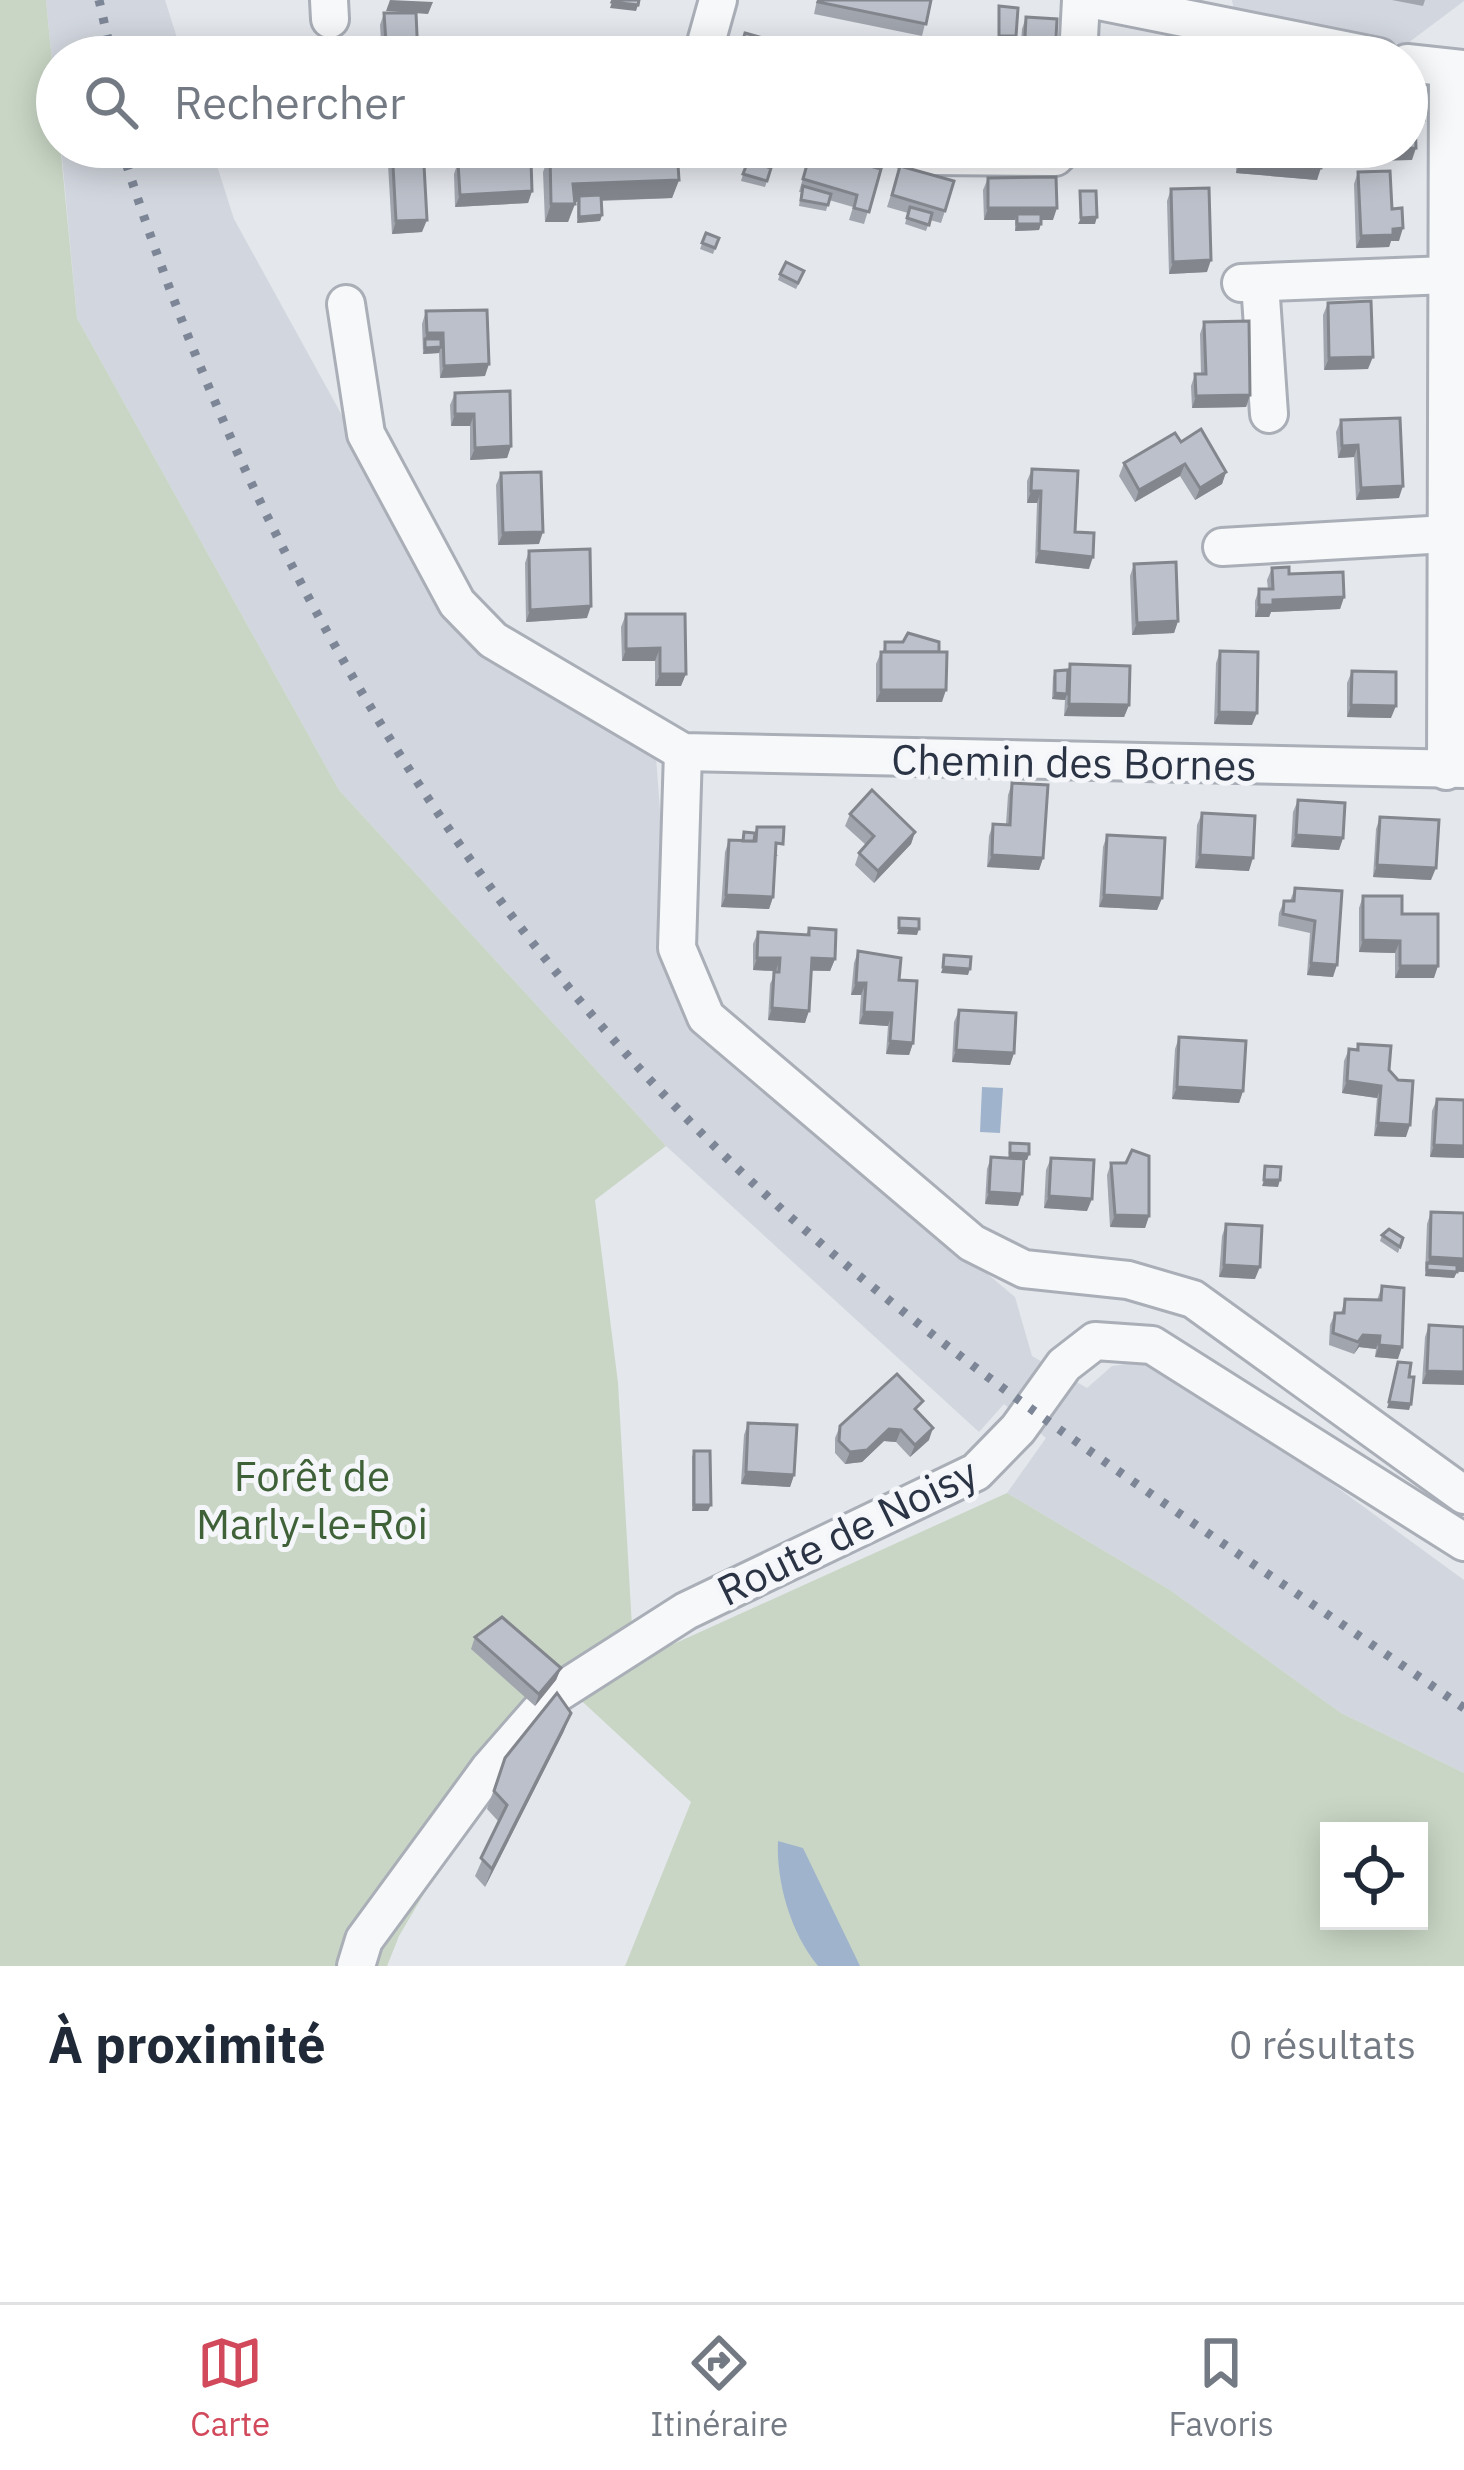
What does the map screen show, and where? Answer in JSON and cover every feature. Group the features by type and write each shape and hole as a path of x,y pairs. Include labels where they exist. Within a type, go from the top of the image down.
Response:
{"street":[{"path":"708,36 718,0"},
{"path":"1079,36 1081,0"},
{"path":"1094,0 1217,12 1303,36"},
{"path":"1455,770 1447,534 1448,275 1456,70"},
{"path":"1269,414 1250,283 1448,275"},
{"path":"346,304 366,434 458,603 493,640 683,752 677,948 706,1017 972,1244 1024,1269 1128,1280 1193,1299 1464,1495"},
{"path":"1222,547 1447,534"},
{"name":"Chemin des Bornes","path":"683,752 1455,770"},
{"name":"Route de Noisy","path":"356,1966 378,1921 490,1768 553,1696 686,1611 956,1485 994,1457 1064,1365 1096,1341 1152,1345 1464,1542"}],"shaded area":[{"path":"46,0 165,0 176,36 50,36"},
{"path":"1232,0 1464,0 1417,36 1355,36 1234,11"},
{"path":"63,168 218,168 234,219 454,619 656,757 673,983 719,1049 1015,1297 1032,1356 1087,1388 1112,1366 1140,1362 1205,1391 1464,1580 1464,1773 1341,1713 1170,1590 1007,1493 1046,1438 1004,1404 979,1432 666,1146 339,790 77,318"}],"green space":[{"name":"Forêt de Marly-le-Roi","path":"0,0 46,0 50,36 36,36 36,168 62,168 77,318 339,790 666,1146 595,1200 618,1383 634,1662 1007,1493 1170,1590 1341,1713 1464,1773 1464,1966 625,1966 691,1802 573,1693 507,1753 399,1936 387,1966 0,1966"}],"water":[{"path":"982,1087 1003,1088 1000,1133 980,1132"},
{"path":"778,1841 803,1848 860,1966 818,1966 808,1953 787,1907"}],"building":[{"path":"613,0 639,0 638,5"},
{"path":"819,0 931,0 926,24"},
{"path":"999,6 1018,8 1016,36 999,36"},
{"path":"384,13 416,13 417,36 386,36"},
{"path":"1026,17 1057,19 1056,36 1025,36"},
{"path":"393,168 424,168 427,220 396,221"},
{"path":"458,168 531,168 532,191 460,195"},
{"path":"550,168 678,168 679,180 573,184 575,204 551,204"},
{"path":"745,168 771,168 767,181 743,174"},
{"path":"806,168 881,169 869,212 854,208 857,195 803,179"},
{"path":"899,168 954,181 945,211 892,195"},
{"path":"1390,171 1392,209 1402,208 1403,228 1393,229 1393,235 1361,236 1358,172"},
{"path":"1056,177 1057,208 988,208 988,178"},
{"path":"803,186 831,194 828,205 801,200"},
{"path":"1209,188 1211,260 1173,262 1171,189"},
{"path":"1080,191 1096,191 1097,217 1081,218"},
{"path":"601,195 602,215 579,217 579,196"},
{"path":"910,207 932,213 929,225 907,218"},
{"path":"1017,214 1041,214 1041,224 1017,224"},
{"path":"706,233 719,238 715,248 702,243"},
{"path":"786,262 804,271 798,283 780,274"},
{"path":"1371,301 1373,357 1329,358 1328,303"},
{"path":"487,310 489,364 444,366 443,333 427,333 426,311"},
{"path":"1249,321 1250,395 1196,396 1195,374 1206,374 1204,322"},
{"path":"425,339 441,339 441,347 425,348"},
{"path":"510,391 511,446 475,448 474,414 455,414 455,393"},
{"path":"1400,418 1403,486 1361,488 1358,445 1342,446 1341,420"},
{"path":"1201,429 1226,472 1200,488 1185,464 1139,490 1124,463 1175,433 1181,442"},
{"path":"1032,469 1078,471 1075,532 1094,533 1093,557 1039,551 1041,491 1031,491"},
{"path":"541,472 543,532 503,533 501,473"},
{"path":"590,549 591,606 530,610 529,551"},
{"path":"1176,562 1178,621 1137,623 1134,564"},
{"path":"1289,567 1289,574 1343,572 1344,597 1273,600 1273,605 1259,605 1259,589 1273,589 1272,568"},
{"path":"626,614 685,614 686,674 660,674 660,648 626,649"},
{"path":"908,633 939,642 939,652 885,652 885,642 903,642"},
{"path":"1220,651 1258,652 1257,713 1219,712"},
{"path":"881,652 947,652 946,690 881,690"},
{"path":"1070,664 1130,666 1129,705 1069,704"},
{"path":"1068,670 1067,694 1055,693 1055,671"},
{"path":"1352,671 1396,672 1396,706 1351,705"},
{"path":"1012,783 1048,785 1043,858 992,855 993,824 1010,825"},
{"path":"872,790 915,832 878,871 859,853 874,836 850,814"},
{"path":"1298,800 1345,803 1343,838 1296,835"},
{"path":"1202,813 1255,816 1253,858 1200,855"},
{"path":"1380,817 1439,820 1436,868 1377,865"},
{"path":"757,827 784,827 783,844 776,843 773,897 726,895 729,840 756,841"},
{"path":"744,832 755,833 754,841 743,841"},
{"path":"1107,835 1165,838 1162,898 1104,895"},
{"path":"1295,888 1342,891 1337,965 1311,963 1315,921 1283,914 1284,901 1294,901"},
{"path":"1363,896 1402,896 1402,914 1438,914 1438,966 1400,966 1400,941 1363,940"},
{"path":"899,918 919,919 919,929 899,928"},
{"path":"809,928 836,930 835,959 812,958 809,1011 772,1008 774,972 779,972 780,958 757,958 758,932 809,935"},
{"path":"858,951 901,958 899,980 917,981 913,1043 890,1041 892,1013 864,1012 866,983 856,983"},
{"path":"944,955 971,957 970,969 943,967"},
{"path":"959,1010 1016,1013 1014,1053 956,1050"},
{"path":"1179,1037 1246,1041 1243,1091 1177,1087"},
{"path":"1358,1044 1391,1046 1389,1070 1398,1080 1413,1081 1410,1125 1378,1123 1381,1086 1347,1081 1349,1049 1358,1050"},
{"path":"1437,1099 1464,1100 1464,1146 1434,1145"},
{"path":"1010,1143 1029,1144 1029,1154 1010,1153"},
{"path":"1132,1150 1149,1156 1149,1216 1115,1215 1111,1163 1126,1163"},
{"path":"991,1157 1024,1159 1022,1194 989,1192"},
{"path":"1051,1158 1094,1160 1092,1199 1049,1196"},
{"path":"1265,1166 1281,1167 1280,1180 1264,1180"},
{"path":"1431,1212 1464,1213 1464,1259 1430,1257"},
{"path":"1226,1224 1262,1226 1260,1267 1224,1265"},
{"path":"1389,1229 1403,1238 1400,1247 1382,1235"},
{"path":"1427,1263 1457,1265 1457,1272 1427,1270"},
{"path":"1382,1286 1404,1288 1402,1347 1379,1345 1380,1336 1363,1335 1358,1342 1333,1333 1335,1313 1344,1313 1345,1299 1381,1300"},
{"path":"1429,1325 1464,1327 1464,1372 1427,1371"},
{"path":"1398,1362 1411,1363 1411,1404 1389,1402"},
{"path":"897,1374 923,1401 915,1409 933,1428 915,1445 901,1430 889,1429 867,1450 850,1452 839,1441 840,1426"},
{"path":"748,1423 797,1425 794,1475 746,1472"},
{"path":"694,1451 710,1451 711,1505 694,1505"},
{"path":"502,1617 561,1668 539,1694 475,1637"},
{"path":"557,1693 571,1713 492,1869 481,1858 507,1805 494,1791 505,1758"}],"railway":[{"path":"99,0 107,36"},
{"path":"128,168 175,303 238,455 311,602 393,744 485,880 586,1008 698,1129 819,1242 896,1306 1054,1426 1464,1708"}]}
